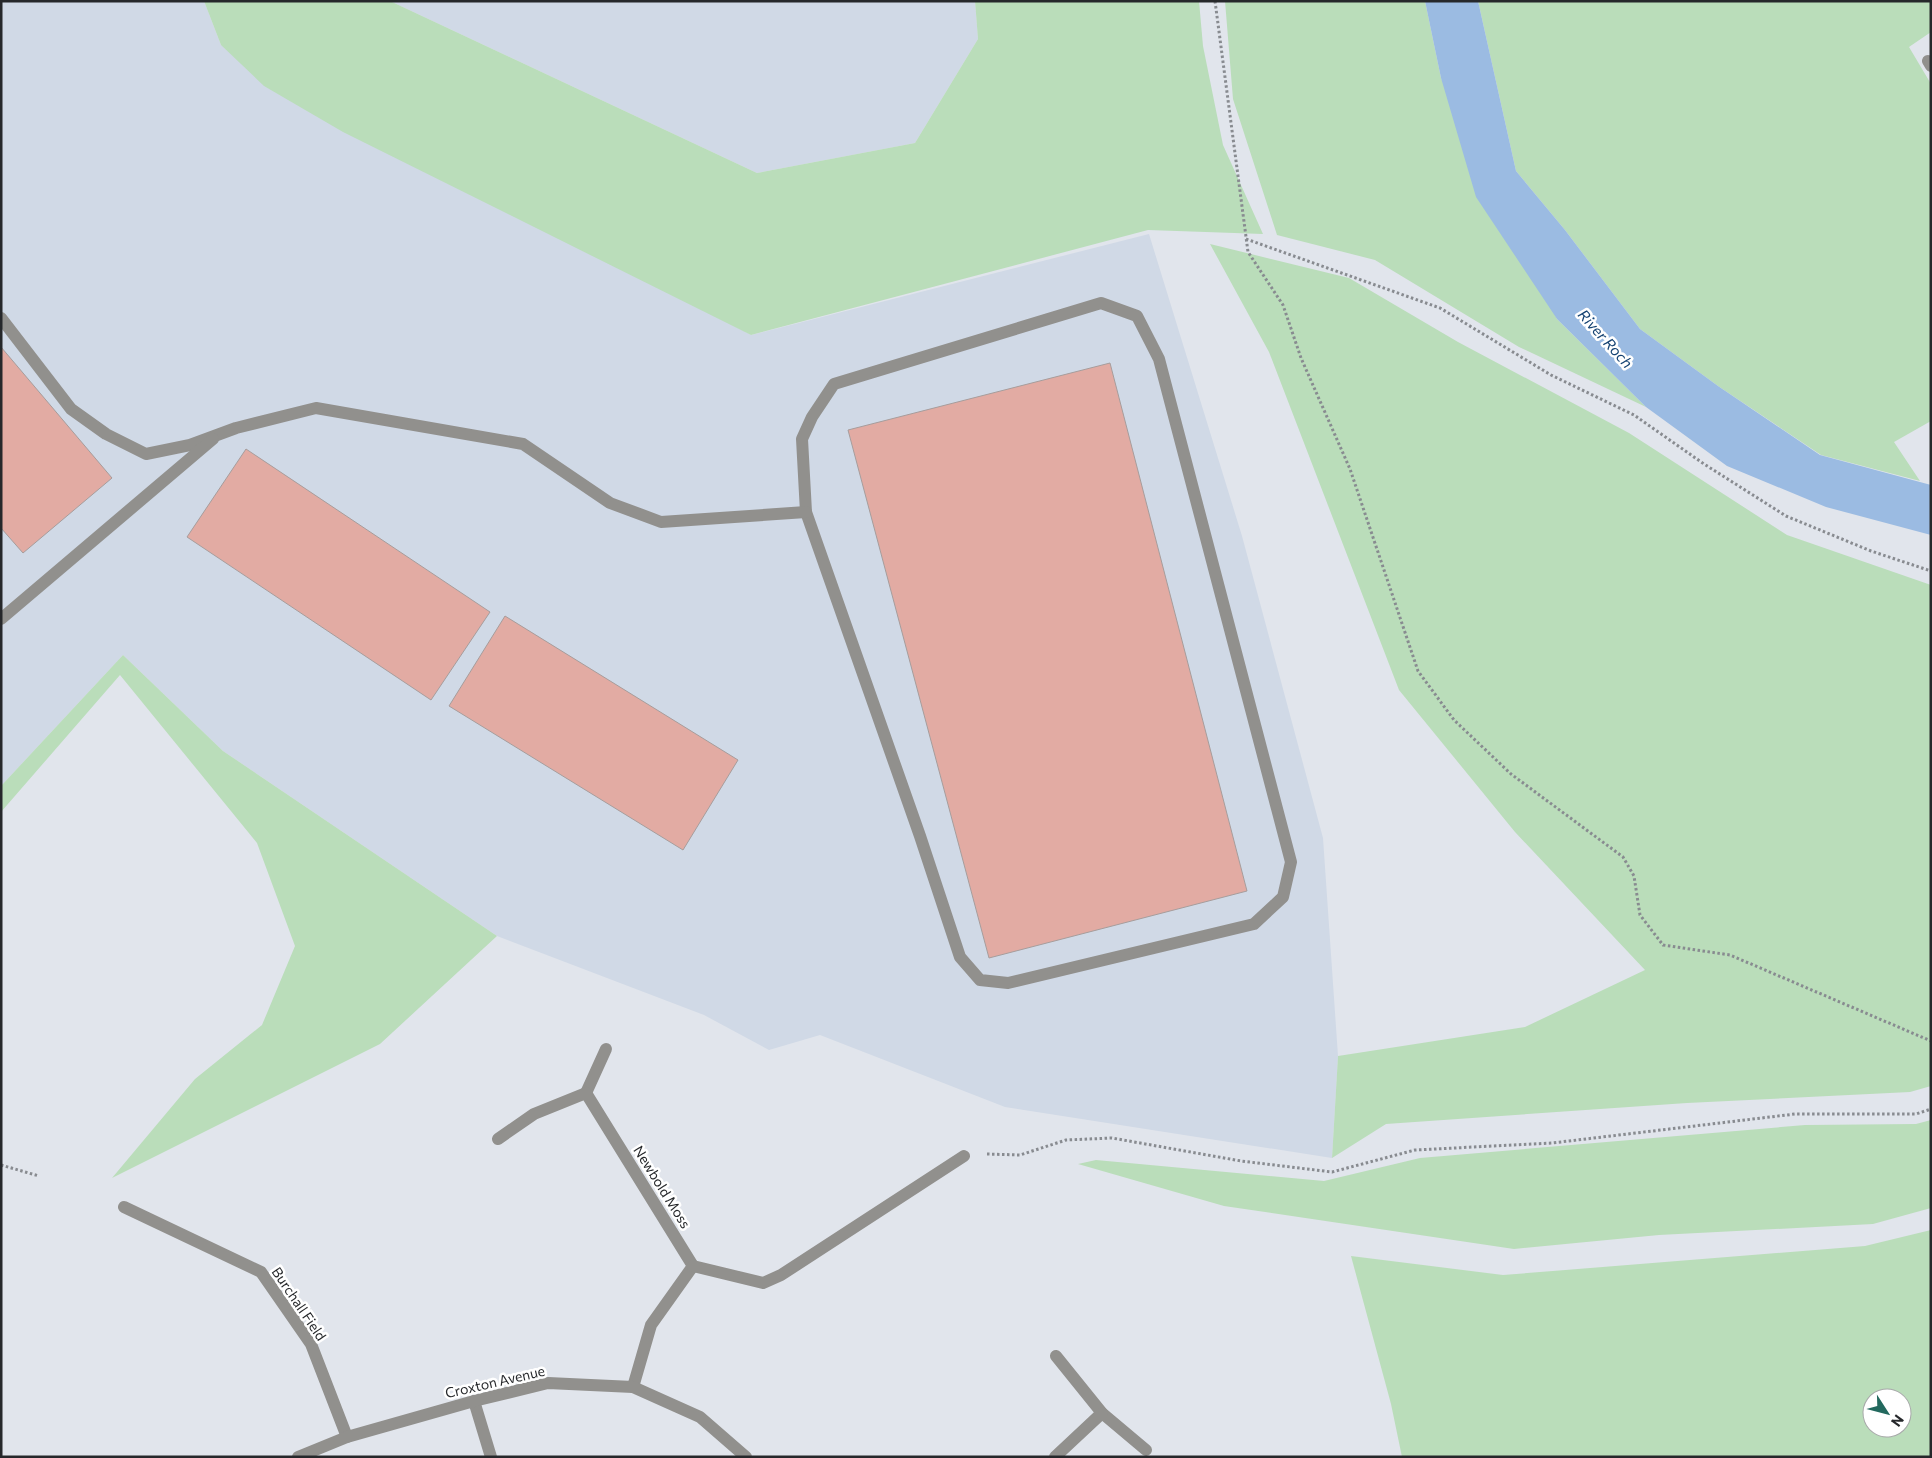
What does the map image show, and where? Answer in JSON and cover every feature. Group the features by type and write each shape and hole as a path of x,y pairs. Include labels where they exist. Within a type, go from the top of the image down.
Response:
{"street":[{"path":"1101,303 1137,316 1158,359 1291,862 1283,897 1254,924 1008,983 980,980 960,957 920,836 806,512 802,439 812,417 834,384 1101,303"},
{"path":"1,318 71,408 106,434 146,454 190,444 219,434 316,408 523,444 610,503 661,522 806,512"},
{"path":"1,619 219,434"},
{"path":"498,1139 534,1114 586,1093 606,1049"},
{"name":"Newbold Moss","path":"586,1093 693,1266"},
{"path":"633,1387 651,1325 693,1266 763,1283 781,1275 964,1156"},
{"name":"Burchall Field","path":"124,1206 261,1272 311,1344 347,1438"},
{"path":"1056,1356 1102,1412 1146,1450"},
{"name":"Croxton Avenue","path":"298,1457 347,1438 474,1401 548,1384 633,1387 700,1417 746,1457"},
{"path":"474,1401 491,1457"},
{"path":"1055,1457 1102,1412"}],"path":[{"path":"1215,1 1248,252 1283,305 1301,358 1350,469 1418,671 1454,720 1511,774 1623,857 1634,876 1640,915 1663,945 1730,955 1931,1041"},
{"path":"1246,239 1440,308 1552,375 1634,415 1704,464 1786,516 1871,552 1931,571"},
{"path":"964,1156 984,1154 1020,1156 1066,1140 1112,1138 1241,1161 1332,1172 1415,1150 1552,1143 1795,1114 1916,1114 1931,1110"},
{"path":"1,1166 39,1176"}],"shaded area":[{"path":"1,1 204,1 221,45 751,335 1149,234 1242,536 1323,838 1338,1056 1332,1158 1005,1107 820,1035 769,1050 704,1015 497,936 223,751 123,655 1,786"},
{"path":"390,1 975,1 978,39 915,143 757,173"}],"green space":[{"path":"204,1 390,1 757,173 915,143 978,39 975,1 1199,1 1203,46 1223,145 1263,234 1148,230 751,335 343,132 264,86 221,45"},
{"path":"1225,1 1425,1 1441,78 1557,319 1646,407 1519,347 1375,260 1277,235 1233,99"},
{"path":"1478,1 1931,1 1931,32 1909,47 1931,84 1931,421 1894,442 1920,481 1821,455 1718,386 1640,329 1565,230 1516,171"},
{"path":"1210,244 1349,278 1458,342 1629,433 1787,535 1931,585 1931,1086 1910,1092 1687,1103 1386,1124 1332,1158 1338,1056 1525,1027 1645,970 1515,832 1399,690 1269,352"},
{"path":"123,655 223,751 497,936 380,1044 112,1178 195,1079 262,1025 295,946 257,843 120,675 1,812 1,786"},
{"path":"1931,1120 1931,1208 1873,1224 1659,1235 1514,1249 1224,1206 1078,1164 1096,1160 1324,1181 1420,1158 1805,1125 1916,1124"},
{"path":"1931,1230 1931,1457 1402,1457 1391,1404 1351,1256 1503,1275 1865,1246"}],"water":[{"name":"River Roch","path":"1425,1 1478,1 1516,171 1565,230 1640,329 1718,386 1820,455 1931,485 1931,535 1826,507 1727,466 1646,407 1557,319 1476,197 1441,78"}],"building":[{"path":"1,347 112,478 23,553 1,528"},
{"path":"1110,363 1247,891 989,958 848,430"},
{"path":"246,449 490,612 431,700 187,537"},
{"path":"505,616 738,760 683,850 449,706"}]}
